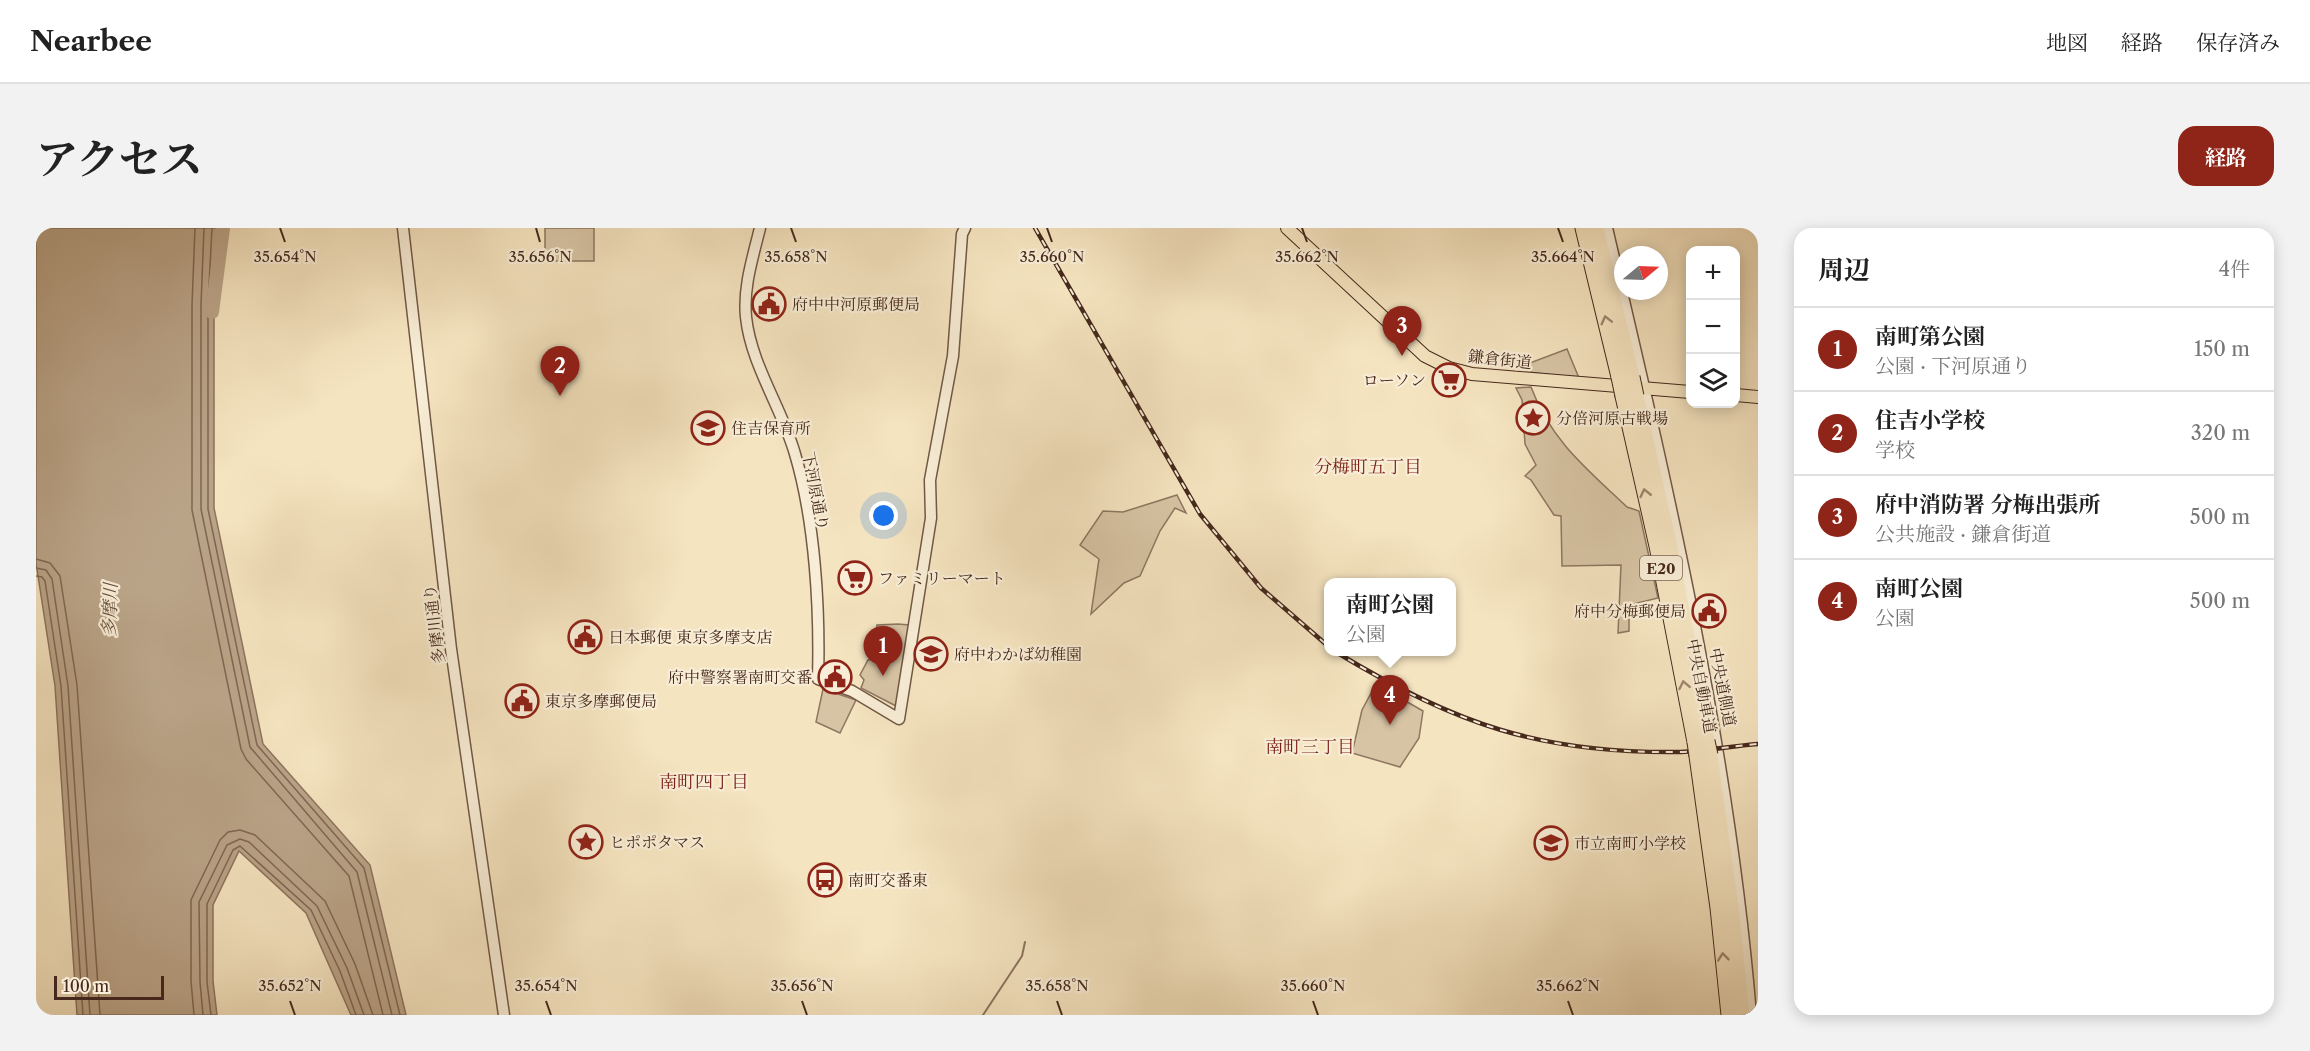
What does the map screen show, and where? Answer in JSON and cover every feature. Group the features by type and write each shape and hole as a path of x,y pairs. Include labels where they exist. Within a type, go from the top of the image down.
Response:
{"highway":[{"name":"中央自動車道","path":"1583,228 1657,546 1695,742 1718,908 1729,1015"},
{"name":"中央自動車道","path":"1596,228 1669,543 1710,755 1731,906 1742,1015"}],"main road":[{"name":"鎌倉街道","path":"1287,228 1409,342 1439,364 1472,374 1686,392"},
{"path":"1740,395 1758,397"}],"street":[{"name":"多摩川通り","path":"403,228 452,649 504,1015"},
{"name":"下河原通り","path":"760,228 747,282 746,319 757,358 796,455 810,529 818,623 818,679 852,691 899,719 931,518 930,480 953,356 962,234 965,228"},
{"name":"中央道側道","path":"1607,228 1694,611 1718,741 1733,845 1751,1015"}],"shaded area":[{"path":"545,228 594,228 594,261 545,261"},
{"path":"1567,349 1579,378 1528,372 1522,366"},
{"path":"1531,387 1549,423 1584,467 1627,507 1639,511 1658,598 1629,605 1629,631 1618,633 1621,565 1562,566 1561,516 1554,515 1531,480 1525,476 1536,465 1525,444 1522,400 1516,388"},
{"path":"1177,495 1186,513 1175,508 1160,531 1140,576 1124,583 1091,614 1099,559 1080,545 1103,511 1123,512"},
{"path":"877,625 909,625 896,706 861,688 864,680 860,675 868,660 872,659"},
{"path":"1376,684 1423,711 1419,738 1400,767 1352,753 1362,710"},
{"path":"823,689 856,700 840,733 816,722"}],"water":[{"path":"36,228 218,228 214,305 214,508 263,744 370,865 406,1015 351,1015 306,913 239,851 213,905 213,981 217,1015 77,1015 55,686 36,563"}],"waterway":[{"name":"多摩川","path":"212,312 223,228"},
{"path":"983,1015 1022,956 1025,942"}],"railway":[{"path":"1035,228 1200,514 1261,588 1324,643"},
{"path":"1343,656 1379,677 1460,716 1500,730 1541,740 1631,751 1681,752 1758,744"}],"place":[{"name":"府中中河原郵便局","path":"769,304"},
{"name":"府中消防署 分梅出張所","path":"1402,356"},
{"name":"ローソン","path":"1449,380"},
{"name":"住吉小学校","path":"560,396"},
{"name":"分倍河原古戦場","path":"1533,418"},
{"name":"住吉保育所","path":"708,428"},
{"name":"ファミリーマート","path":"855,578"},
{"name":"府中分梅郵便局","path":"1709,611"},
{"name":"日本郵便 東京多摩支店","path":"585,637"},
{"name":"府中わかば幼稚園","path":"931,654"},
{"name":"南町第公園","path":"883,676"},
{"name":"府中警察署南町交番","path":"835,677"},
{"name":"東京多摩郵便局","path":"522,701"},
{"name":"南町公園","path":"1390,725"},
{"name":"ヒポポタマス","path":"586,842"},
{"name":"市立南町小学校","path":"1551,843"},
{"name":"南町交番東","path":"825,880"}],"district":[{"name":"分梅町五丁目","path":"1368,467"},
{"name":"南町三丁目","path":"1310,747"},
{"name":"南町四丁目","path":"704,782"}]}
